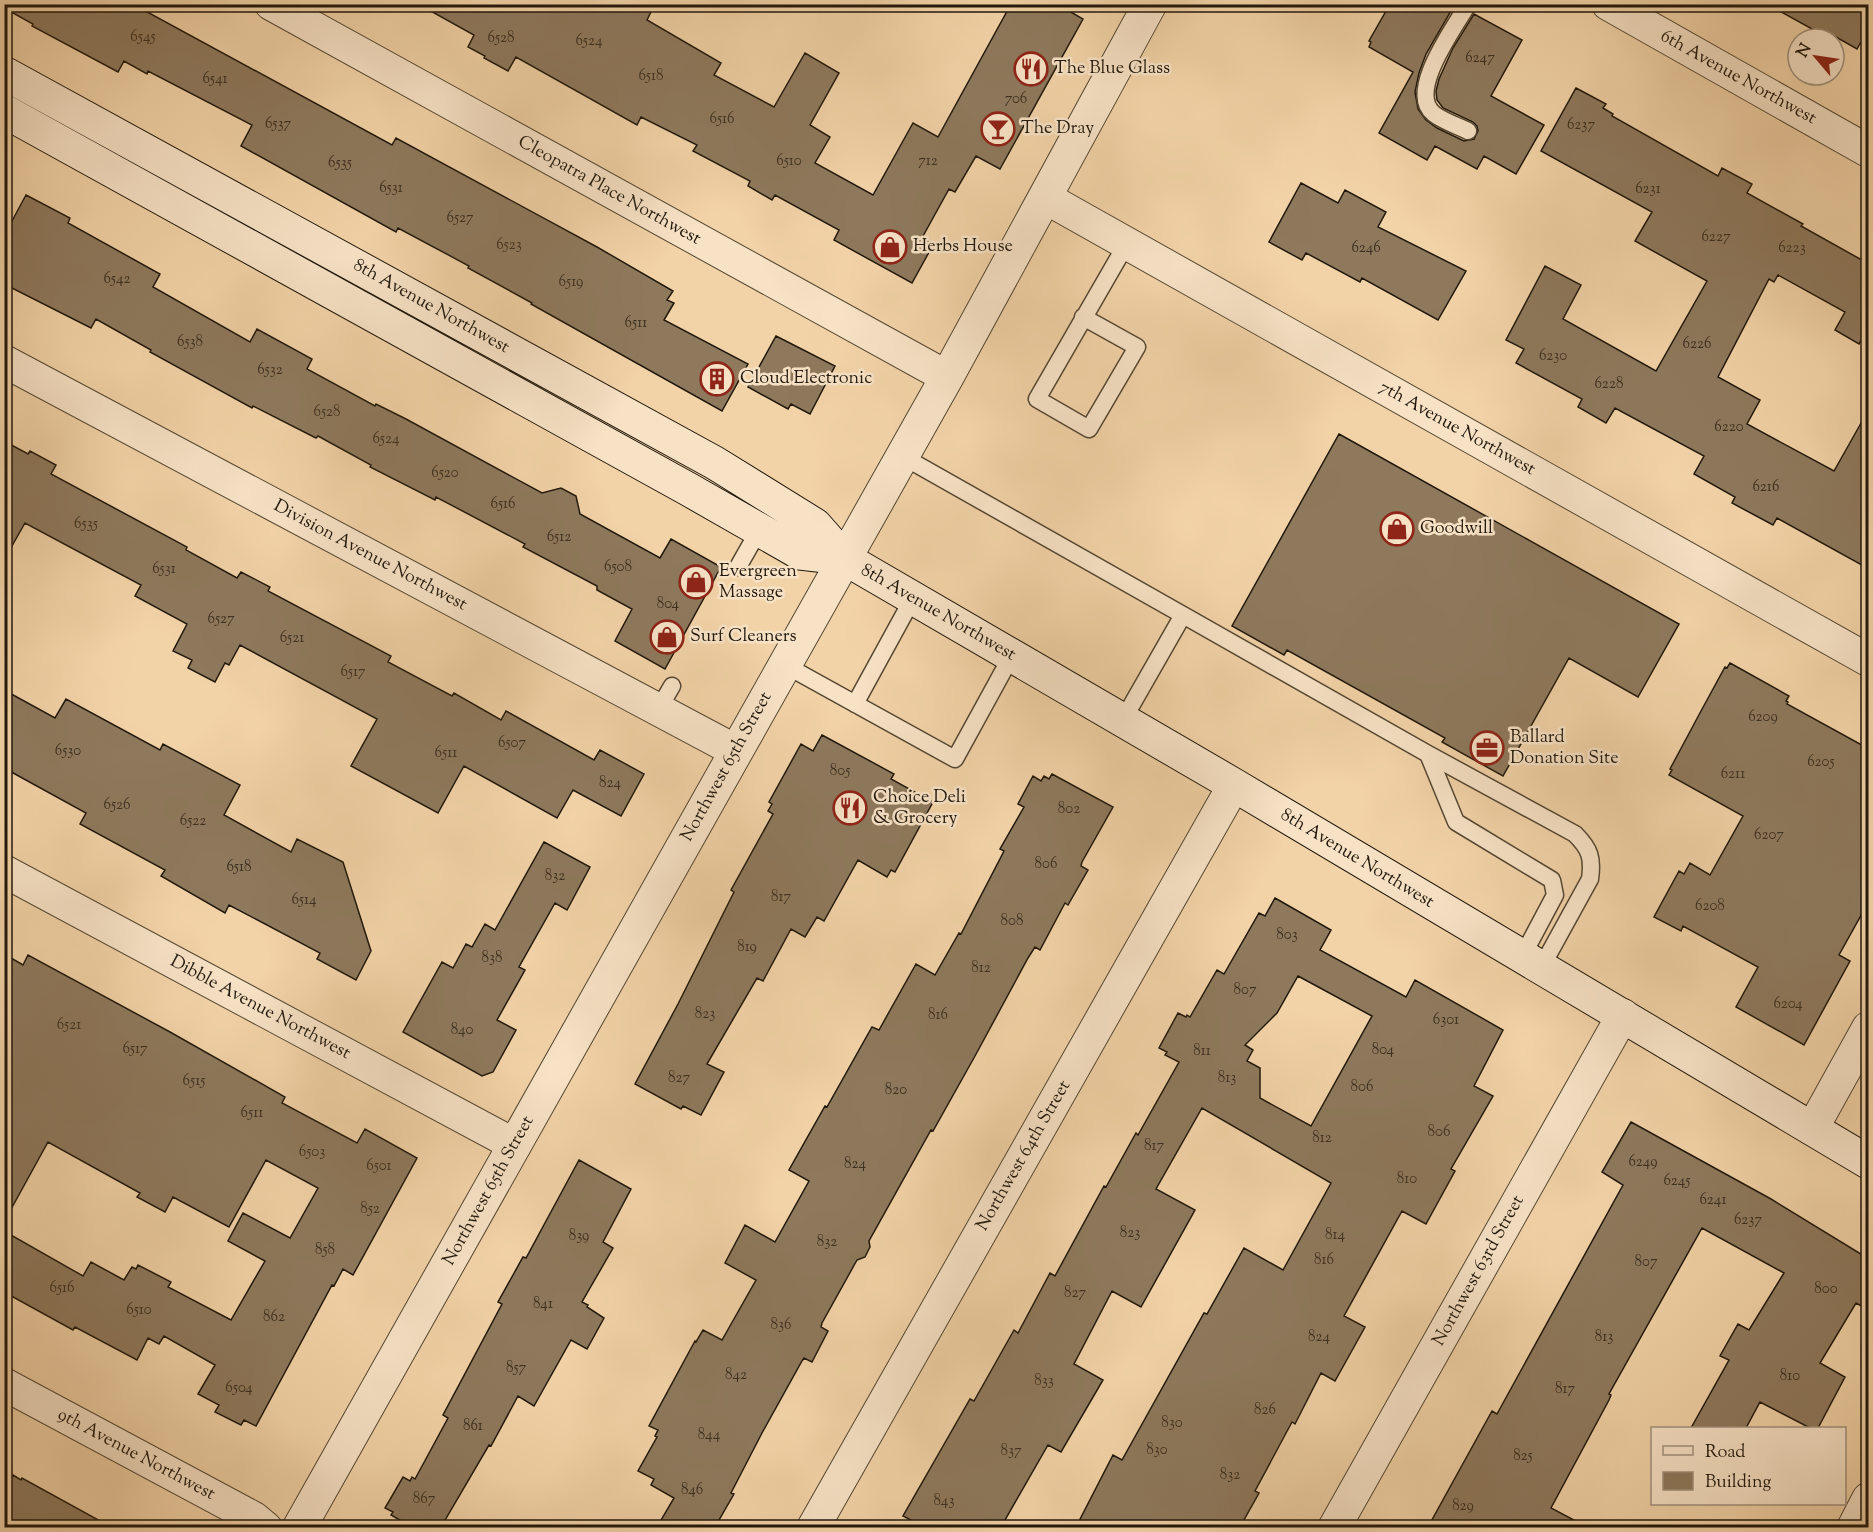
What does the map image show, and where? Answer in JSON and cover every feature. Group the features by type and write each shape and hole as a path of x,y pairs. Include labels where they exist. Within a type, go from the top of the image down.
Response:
{"main road":[{"name":"Northwest 65th Street","path":"299,1527 947,377 1150,4"},
{"name":"8th Avenue Northwest","path":"4,73 715,463 815,525 844,558 1234,785 1869,1162"},
{"name":"8th Avenue Northwest","path":"4,111 800,553 844,558"}],"street":[{"name":"Cleopatra Place Northwest","path":"271,4 947,377"},
{"name":"6th Avenue Northwest","path":"1608,4 1869,151"},
{"name":"7th Avenue Northwest","path":"1046,198 1869,660"},
{"name":"Division Avenue Northwest","path":"4,361 665,698 736,751"},
{"name":"Northwest 64th Street","path":"813,1527 1234,785"},
{"name":"Dibble Avenue Northwest","path":"4,871 515,1145"},
{"name":"Northwest 63rd Street","path":"1334,1527 1623,1015"},
{"path":"1812,1129 1869,1028"},
{"name":"9th Avenue Northwest","path":"4,1384 254,1518 266,1527"},
{"path":"1853,1527 1869,1499"}],"lane":[{"path":"1468,4 1436,59 1425,86 1425,101 1433,114 1468,131"},
{"path":"1083,317 1137,347 1089,429 1037,399 1083,317 1127,243"},
{"path":"902,456 1428,754 1575,834 1587,847 1592,865 1590,879 1531,962"},
{"path":"738,567 759,530"},
{"path":"855,704 913,598"},
{"path":"1123,720 1183,615"},
{"path":"785,665 955,759 1012,656"},
{"path":"1428,754 1456,822 1552,880 1555,895 1531,962"}],"building":[{"path":"4,4 129,4 139,10 140,8 392,145 396,138 673,291 667,300 674,303 664,320 748,364 722,411 468,268 469,266 398,228 396,232 241,146 252,125 124,61 118,72 32,26 33,24 4,8"},
{"path":"418,4 655,4 647,20 721,63 714,75 774,107 805,53 839,73 810,125 830,137 815,163 873,195 913,123 938,137 1011,4 1057,4 1083,19 1000,169 976,156 955,192 949,189 922,238 933,245 912,283 834,240 839,230 775,195 772,200 748,186 750,181 693,151 697,145 641,117 637,125 516,57 508,71 484,58 485,56 468,47 474,35"},
{"path":"1390,4 1455,4 1426,54 1415,92 1418,109 1426,120 1464,141 1474,139 1478,131 1477,126 1443,108 1437,100 1436,91 1439,79 1453,48 1474,14 1522,40 1491,96 1544,125 1516,174 1484,156 1477,169 1435,146 1427,160 1379,133 1413,72 1369,47 1371,42 1369,41"},
{"path":"1767,4 1869,4 1869,28 1857,49 1846,43 1846,27 1808,27"},
{"path":"1576,88 1606,104 1603,108 1613,114 1612,116 1718,176 1722,168 1752,184 1747,193 1869,264 1869,327 1859,344 1835,330 1845,312 1778,275 1774,282 1769,279 1718,377 1760,400 1747,424 1834,471 1869,409 1869,569 1777,518 1773,525 1732,503 1735,497 1694,474 1704,456 1615,408 1606,423 1578,407 1582,399 1516,363 1524,349 1506,340 1545,266 1581,285 1563,319 1656,371 1707,281 1635,241 1652,212 1541,151"},
{"path":"1301,183 1338,203 1345,190 1386,212 1378,227 1466,271 1438,320 1362,278 1360,282 1306,253 1302,260 1269,242"},
{"path":"26,195 70,218 68,223 160,274 153,287 250,342 257,329 312,359 307,369 375,406 376,404 406,419 542,493 561,488 576,496 580,514 660,558 671,539 721,567 665,669 615,641 632,609 597,590 597,586 523,547 525,544 436,497 435,500 370,467 371,465 318,436 316,438 253,406 252,408 150,352 151,350 96,319 91,328 4,284 4,236"},
{"path":"776,336 835,366 810,414 791,404 788,409 748,387"},
{"name":"Goodwill","path":"1339,434 1679,624 1638,697 1569,658 1503,776 1442,742 1445,738 1287,650 1284,655 1232,626"},
{"path":"4,441 28,454 30,451 56,465 51,474 187,547 186,550 237,578 241,572 270,587 268,591 391,656 388,662 452,696 454,693 501,720 506,711 594,760 600,750 644,774 621,816 573,790 557,818 464,766 438,813 351,766 377,719 240,645 229,665 225,663 215,682 188,668 192,660 173,651 187,624 135,596 141,585 25,523 4,560"},
{"path":"1730,663 1789,696 1787,704 1869,749 1869,901 1839,955 1850,961 1804,1045 1736,1007 1758,967 1683,926 1681,931 1654,917 1679,871 1684,874 1690,863 1710,875 1743,816 1669,775 1701,711 1725,667 1727,668"},
{"path":"4,690 55,718 66,699 160,750 163,744 240,785 224,815 291,852 297,839 343,862 371,951 356,980 317,959 320,953 229,905 225,913 161,876 165,870 80,824 86,813 4,768"},
{"path":"822,735 894,774 891,779 933,802 895,872 891,870 887,877 858,860 824,921 817,917 805,937 791,929 763,981 757,978 707,1064 724,1072 701,1115 683,1106 681,1109 635,1084 734,892 731,890 773,814 768,811 772,804 769,802 801,744 813,751"},
{"path":"1052,774 1113,807 1082,862 1081,866 1088,870 1068,905 1065,903 1040,950 1035,947 1028,958 933,1131 931,1130 869,1241 870,1247 865,1257 857,1260 822,1323 821,1327 828,1331 812,1362 804,1358 802,1361 762,1433 731,1493 734,1494 715,1527 657,1527 674,1498 651,1485 654,1479 638,1471 657,1437 655,1436 658,1430 649,1426 703,1330 722,1340 756,1280 725,1263 745,1225 775,1242 809,1181 789,1170 825,1106 827,1107 872,1027 879,1030 916,964 935,975 959,933 961,934 1004,851 1000,849 1024,807 1018,804 1033,776 1041,781 1044,776 1049,779"},
{"path":"544,842 590,867 567,910 555,903 519,967 525,970 497,1020 516,1030 493,1072 482,1076 403,1032 442,962 453,968 466,944 472,947 485,924 495,930"},
{"path":"1275,898 1331,930 1320,950 1406,997 1415,980 1503,1030 1474,1086 1493,1096 1451,1169 1455,1171 1426,1224 1402,1211 1344,1316 1365,1327 1335,1381 1321,1373 1295,1424 1292,1422 1255,1491 1259,1493 1240,1527 1076,1527 1113,1455 1122,1460 1204,1313 1207,1314 1244,1248 1283,1270 1331,1183 1202,1108 1156,1189 1195,1210 1141,1307 1112,1291 1074,1364 1103,1380 1061,1452 1048,1445 1001,1527 924,1527 903,1516 970,1399 974,1401 1014,1330 1018,1333 1050,1273 1055,1276 1104,1186 1106,1187 1136,1133 1138,1135 1179,1062 1165,1055 1167,1052 1159,1048 1178,1013 1190,1017 1217,970 1224,974 1259,913 1265,916","holes":["1298,976 1372,1016 1311,1126 1260,1098 1260,1068 1247,1061 1253,1050 1245,1045 1277,1013"]},
{"path":"4,954 23,965 28,955 285,1097 282,1103 357,1143 365,1129 417,1158 353,1275 343,1269 334,1286 332,1285 256,1426 244,1420 241,1425 215,1412 219,1405 198,1394 215,1365 164,1336 159,1344 148,1338 137,1360 75,1327 73,1330 4,1292 4,1231 83,1276 91,1262 124,1280 132,1267 136,1269 138,1265 171,1282 168,1287 231,1320 265,1261 228,1241 243,1213 290,1238 318,1188 266,1160 229,1227 173,1197 165,1212 137,1197 140,1193 48,1142 4,1222"},
{"path":"1631,1122 1771,1199 1869,1259 1869,1310 1856,1303 1820,1363 1845,1377 1819,1427 1808,1427 1760,1402 1747,1427 1692,1427 1729,1360 1720,1356 1738,1324 1749,1330 1784,1273 1702,1228 1609,1394 1611,1395 1609,1400 1551,1508 1587,1527 1428,1527 1492,1411 1497,1414 1623,1185 1602,1172"},
{"path":"579,1160 631,1189 603,1242 613,1248 582,1302 604,1318 587,1349 571,1340 534,1406 518,1396 491,1446 489,1445 441,1527 412,1527 391,1515 393,1512 385,1508 403,1477 410,1481 412,1477 415,1479 448,1418 443,1415 502,1304 498,1302 523,1257 526,1258"},
{"path":"13,1475 111,1527 4,1527 4,1491"}],"place":[{"name":"The Blue Glass","path":"1031,69"},
{"name":"The Dray","path":"998,129"},
{"name":"Herbs House","path":"890,247"},
{"name":"Cloud Electronic","path":"717,379"},
{"name":"Goodwill","path":"1397,529"},
{"name":"Evergreen Massage","path":"696,582"},
{"name":"Surf Cleaners","path":"667,637"},
{"name":"Ballard Donation Site","path":"1487,748"},
{"name":"Choice Deli & Grocery","path":"850,808"}]}
